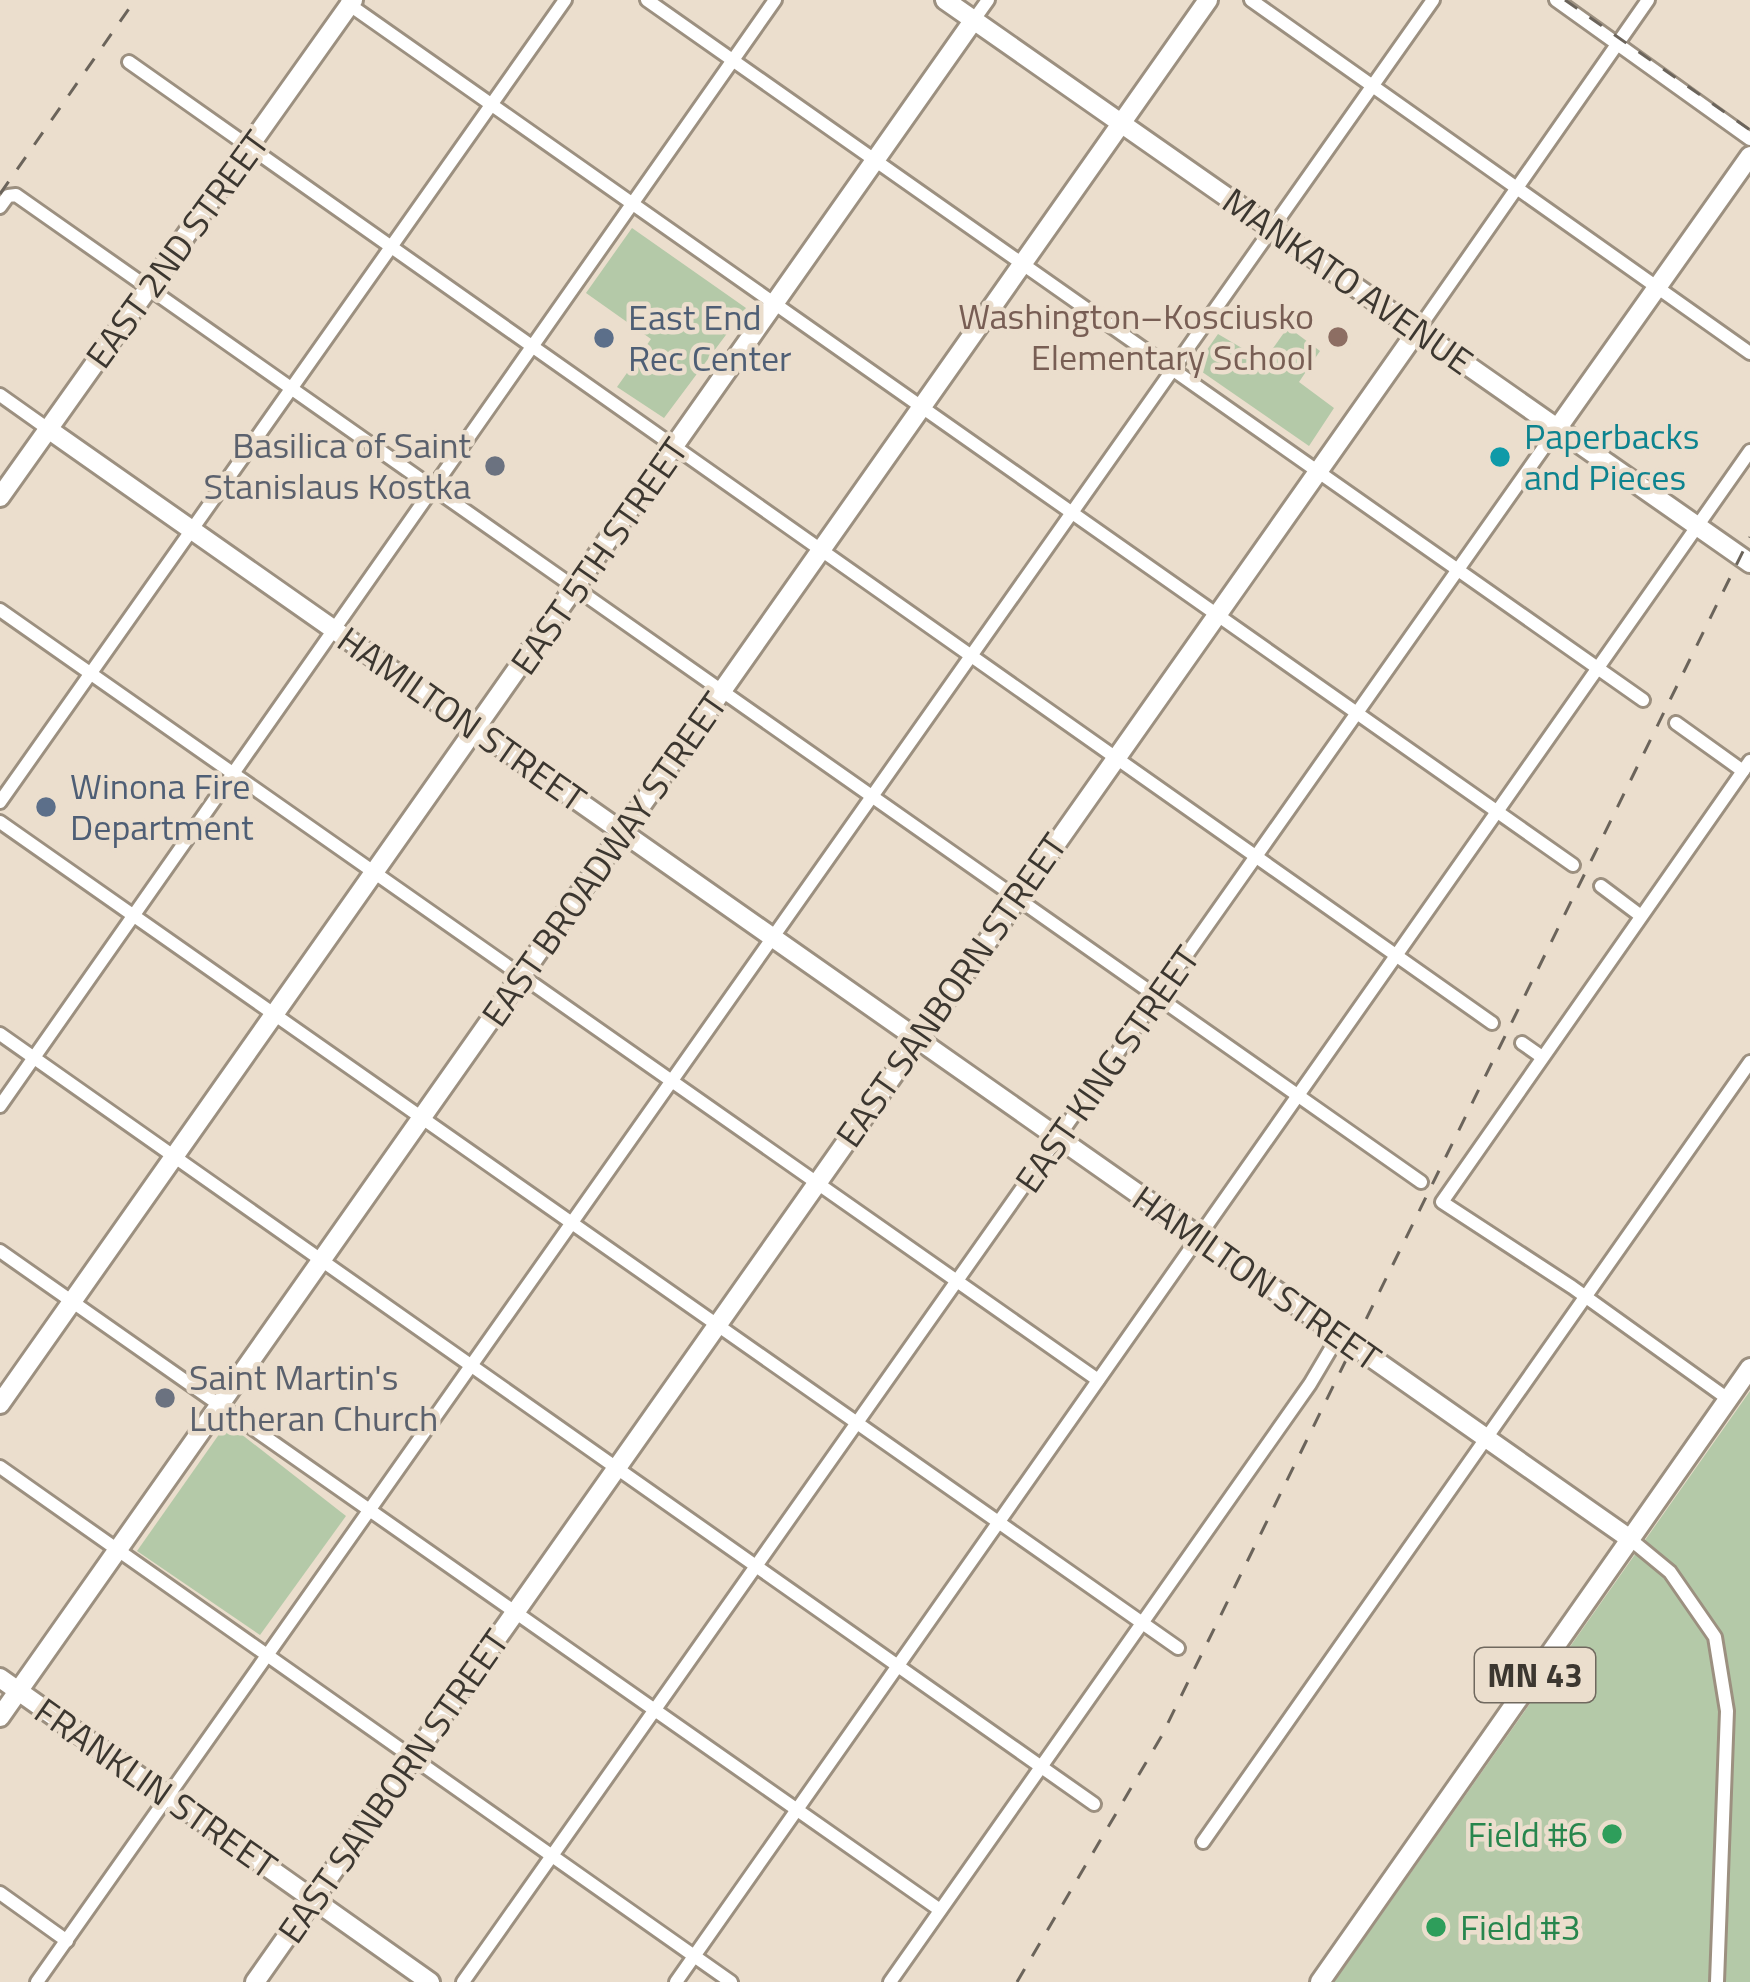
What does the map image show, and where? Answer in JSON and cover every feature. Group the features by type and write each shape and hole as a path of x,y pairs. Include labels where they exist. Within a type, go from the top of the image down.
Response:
{"street":[{"path":"0,802 565,0"},
{"path":"647,0 1643,700"},
{"path":"0,1106 775,0"},
{"name":"MANKATO AVENUE","path":"945,0 1750,563"},
{"name":"EAST 5TH STREET","path":"0,1404 988,0"},
{"name":"EAST BROADWAY STREET","path":"0,1717 1208,0"},
{"path":"1251,0 1750,353"},
{"path":"37,1982 1433,0"},
{"path":"1556,0 1750,140"},
{"name":"EAST SANBORN STREET","path":"255,1982 1648,0"},
{"path":"349,2 1573,865"},
{"name":"EAST 2ND STREET","path":"0,497 349,2"},
{"path":"129,62 390,249 678,444 1492,1023"},
{"name":"EAST KING STREET","path":"463,1982 1750,156"},
{"path":"0,207 8,196 16,195 1421,1182"},
{"name":"HAMILTON STREET","path":"0,395 1630,1540"},
{"path":"676,1982 1750,451"},
{"path":"0,610 1098,1380"},
{"path":"1676,723 1746,766 1442,1202 1728,1399"},
{"path":"0,822 1178,1648"},
{"path":"1601,886 1641,916"},
{"path":"0,1034 1094,1804"},
{"path":"1522,1043 1542,1057"},
{"path":"1203,1842 1750,1062"},
{"path":"0,1251 940,1910"},
{"path":"890,1982 1310,1384 1339,1335"},
{"name":"MN 43","path":"1320,1982 1750,1368"},
{"path":"0,1467 731,1982"},
{"path":"1630,1540 1670,1572 1699,1607 1718,1654 1726,1711 1717,1982"},
{"name":"FRANKLIN STREET","path":"0,1678 430,1982"},
{"path":"0,1893 67,1941"}],"green space":[{"path":"632,228 746,308 664,418 617,387 651,339 586,293"},
{"path":"1288,327 1320,351 1299,382 1334,408 1309,446 1195,367 1218,334 1264,361"},
{"path":"1750,1391 1750,1982 1334,1982"},
{"path":"227,1423 346,1516 260,1635 137,1551"}],"railway":[{"path":"0,194 135,0"},
{"path":"1565,0 1750,130"},
{"path":"1017,1982 1161,1737 1750,537"}],"place":[{"name":"Washington–Kosciusko Elementary School","path":"1338,337"},
{"name":"East End Rec Center","path":"604,338"},
{"name":"Paperbacks and Pieces","path":"1500,457"},
{"name":"Basilica of Saint Stanislaus Kostka","path":"495,466"},
{"name":"Winona Fire Department","path":"46,807"},
{"name":"Saint Martin's Lutheran Church","path":"165,1398"},
{"name":"Field #6","path":"1612,1834"},
{"name":"Field #3","path":"1436,1927"}]}
